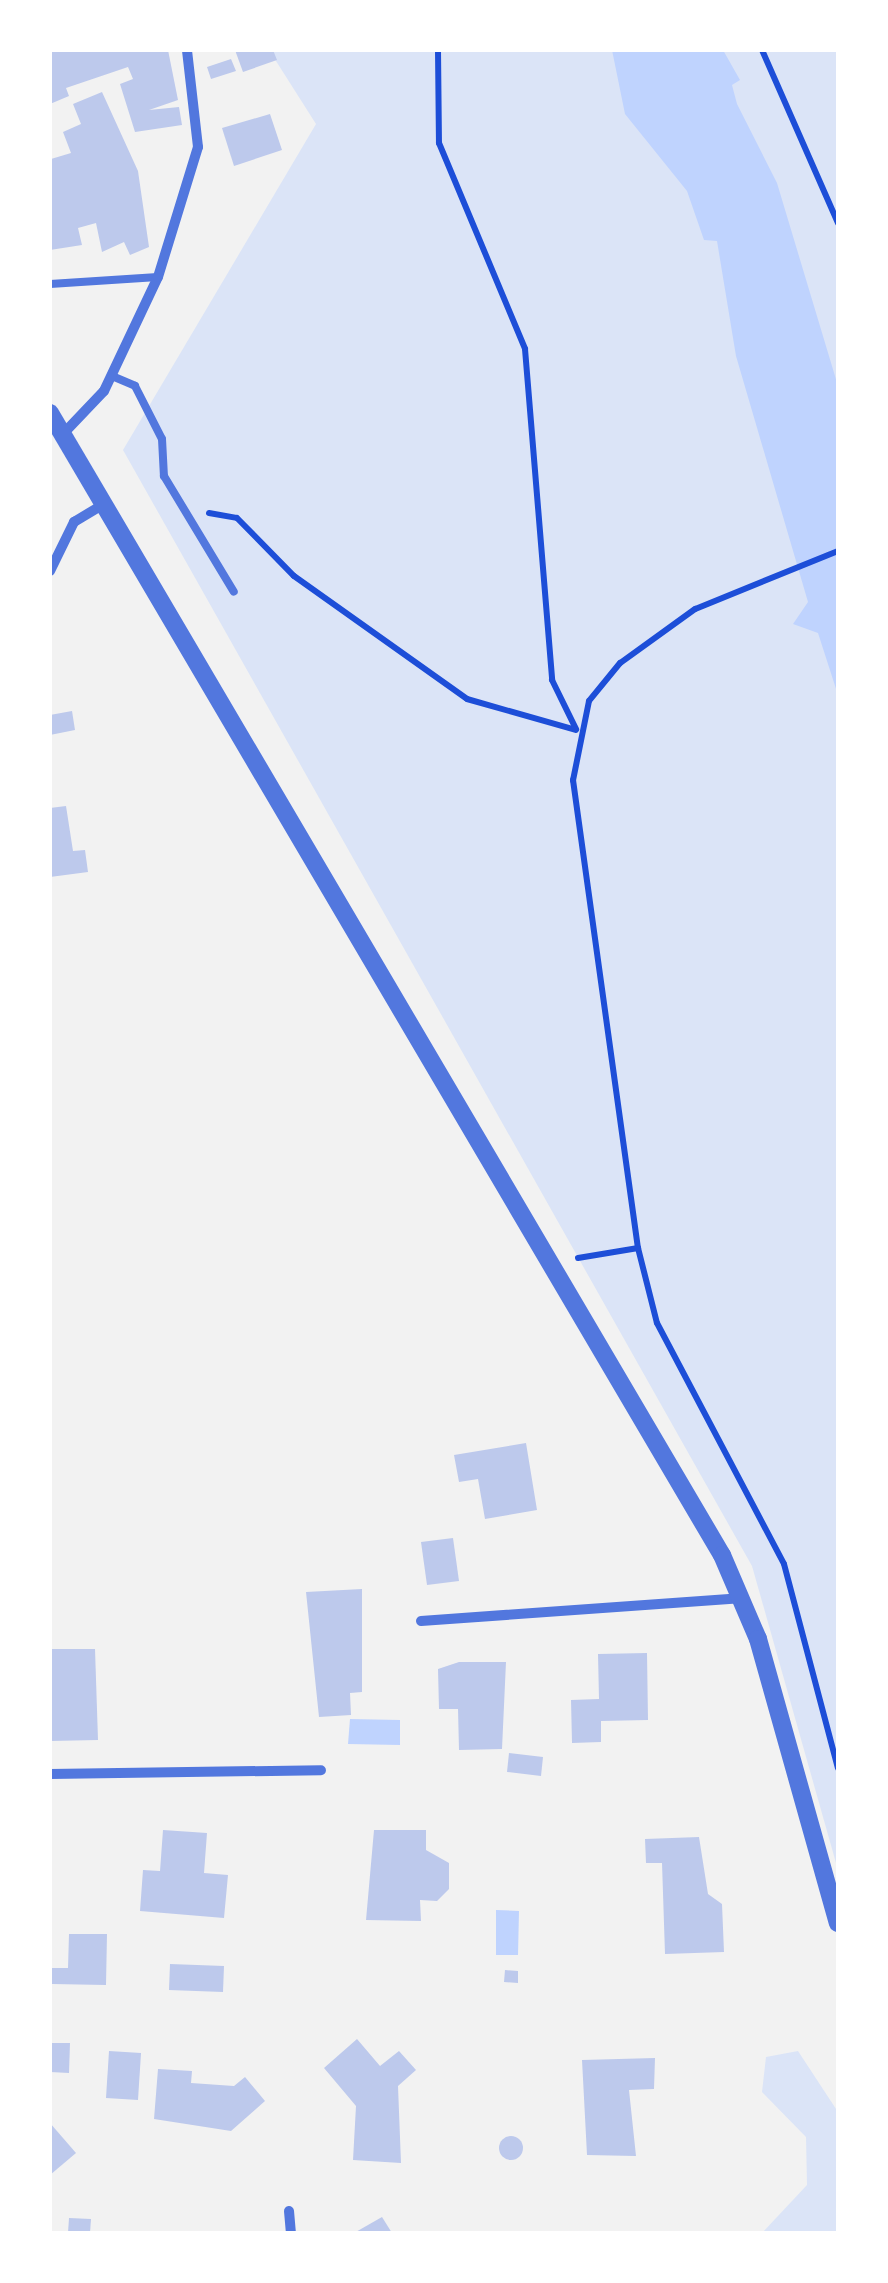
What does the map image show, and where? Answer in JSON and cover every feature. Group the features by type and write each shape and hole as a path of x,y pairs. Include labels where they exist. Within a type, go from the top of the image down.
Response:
{"street":[{"path":"63,434 112,376 158,277 198,147 188,50"},
{"path":"50,413 555,1270 743,1598 838,1923"},
{"path":"50,571 74,522 104,503"},
{"path":"421,1621 743,1598"},
{"path":"50,1774 321,1770"},
{"path":"289,2211 291,2233"}],"lane":[{"path":"50,284 158,277"},
{"path":"112,376 135,386 162,439 164,476 234,592"}],"path":[{"path":"438,50 439,143 525,349 552,680 577,730"},
{"path":"762,50 838,223"},
{"path":"192,522 211,512 237,518 294,576 426,674 503,713 577,730"},
{"path":"838,551 695,610 636,651 589,700 577,730 573,780 638,1248 677,1372 784,1564 838,1768"},
{"path":"555,1270 638,1248"}],"shaded area":[{"path":"269,50 838,50 838,1870 752,1566 123,450 316,124"},
{"path":"798,2051 838,2112 838,2233 762,2233 807,2185 806,2137 762,2092 766,2057"}],"water":[{"path":"612,50 723,50 740,80 732,85 737,104 777,183 838,386 838,695 818,633 793,624 808,602 736,356 717,241 704,240 687,191 625,114"},
{"path":"350,1719 400,1720 400,1745 348,1744"},
{"path":"496,1910 519,1911 518,1955 496,1955"}],"building":[{"path":"50,50 168,50 178,100 149,110 179,107 182,125 135,132 120,84 133,79 128,67 66,88 69,96 50,104"},
{"path":"235,50 273,50 277,60 243,72"},
{"path":"231,59 236,71 211,79 207,67"},
{"path":"102,92 138,171 149,247 130,255 124,242 102,252 96,223 78,228 82,245 50,250 51,159 71,153 63,132 81,124 73,104"},
{"path":"270,114 282,150 234,166 222,128"},
{"path":"72,711 75,730 50,735 50,715"},
{"path":"66,806 73,851 85,850 88,872 50,877 50,808"},
{"path":"526,1443 537,1510 485,1519 478,1479 459,1482 454,1455"},
{"path":"453,1538 459,1581 427,1585 421,1542"},
{"path":"362,1589 362,1692 350,1693 351,1715 319,1717 306,1592"},
{"path":"50,1649 95,1649 98,1740 50,1741"},
{"path":"647,1653 648,1720 601,1721 601,1742 572,1743 571,1700 599,1699 598,1654"},
{"path":"459,1662 506,1662 502,1749 459,1750 458,1709 439,1709 438,1669"},
{"path":"509,1753 543,1757 541,1776 507,1772"},
{"path":"163,1830 207,1833 204,1873 228,1875 224,1918 140,1911 143,1870 160,1871"},
{"path":"374,1830 426,1830 426,1850 449,1863 449,1889 437,1901 420,1900 421,1921 366,1920"},
{"path":"699,1837 708,1894 722,1904 724,1952 665,1954 662,1863 646,1863 645,1839"},
{"path":"69,1934 107,1934 106,1985 52,1984 52,1968 68,1968"},
{"path":"170,1964 224,1966 223,1992 169,1990"},
{"path":"505,1970 518,1971 518,1983 504,1982"},
{"path":"357,2039 380,2066 399,2051 416,2070 398,2086 401,2163 353,2160 356,2106 324,2068"},
{"path":"50,2043 70,2043 69,2073 50,2072"},
{"path":"109,2051 141,2053 138,2100 106,2098"},
{"path":"655,2058 654,2089 629,2090 636,2156 587,2155 582,2060"},
{"path":"158,2069 192,2071 191,2083 234,2086 245,2077 265,2101 231,2131 154,2119"},
{"path":"50,2123 76,2153 50,2175"},
{"path":"511,2136 520,2139 520,2157 511,2160 502,2157 499,2148 502,2139"},
{"path":"382,2217 392,2233 354,2233"},
{"path":"69,2218 91,2219 90,2233 68,2233"}]}
